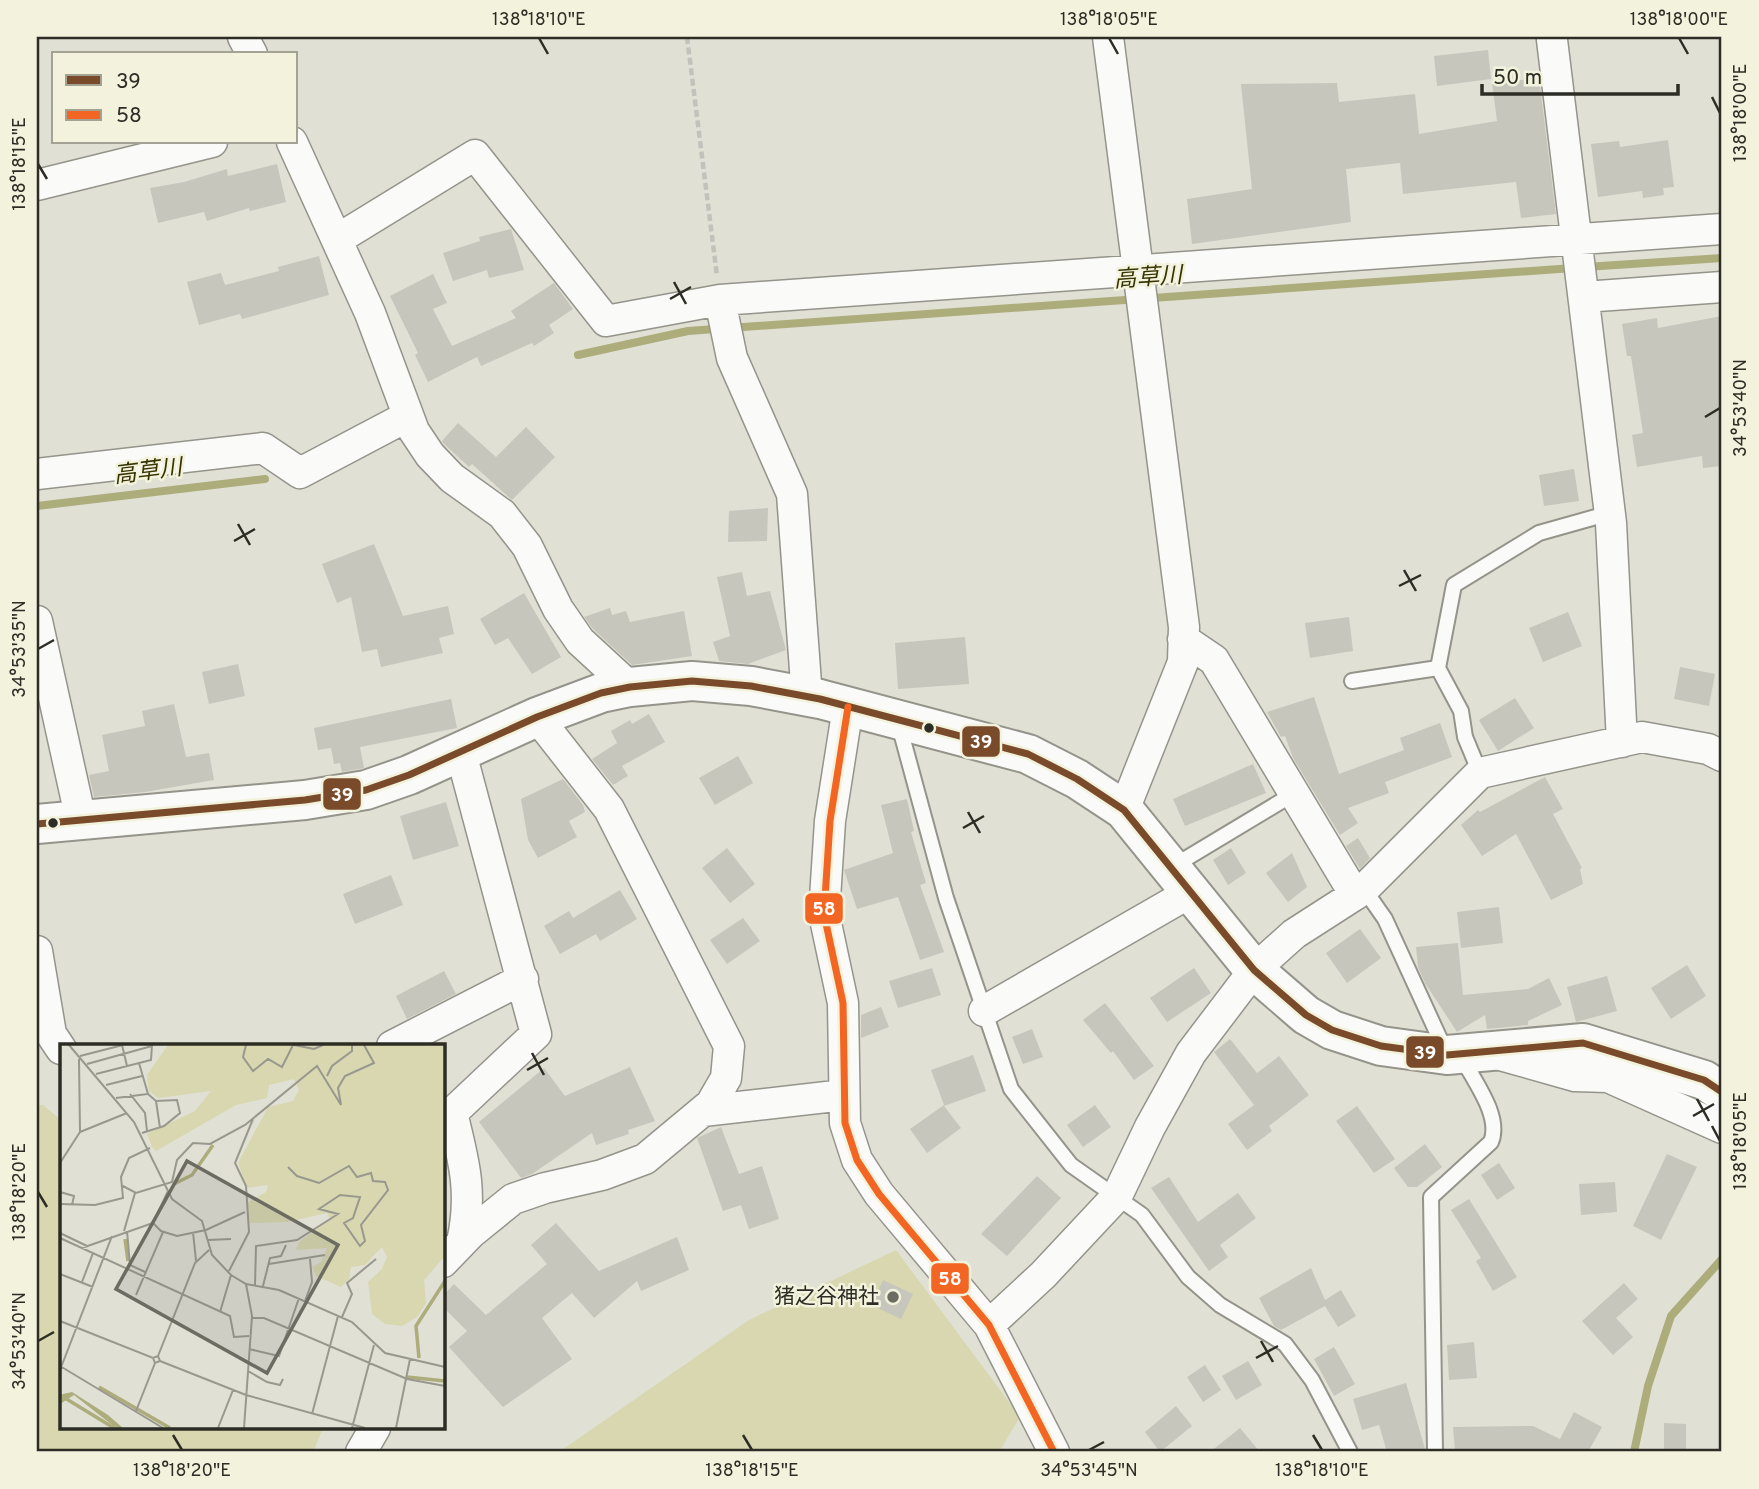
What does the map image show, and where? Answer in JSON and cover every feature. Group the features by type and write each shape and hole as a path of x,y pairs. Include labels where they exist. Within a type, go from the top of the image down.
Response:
{"main road":[{"path":"37,824 305,800 366,790 461,753 537,717 589,697 630,687 692,681 751,686 807,696 1028,754 1077,779 1124,810 1254,970 1306,1015 1332,1030 1381,1046 1465,1053 1583,1043 1704,1080 1722,1093"}],"street":[{"path":"1108,37 1183,639 1183,662 1172,695 1124,810"},
{"path":"1552,40 1610,513 1622,742"},
{"path":"37,185 204,144"},
{"path":"293,144 370,313 414,431 430,455 452,478 502,514 527,546 558,609 580,641 630,687"},
{"path":"338,239 475,155 606,321 721,305 1578,245 1722,229"},
{"path":"1583,292 1722,287"},
{"path":"721,305 732,358 792,494 807,696"},
{"path":"37,474 263,449 300,473 408,416"},
{"path":"37,621 81,820"},
{"path":"1183,639 1214,660 1359,892"},
{"path":"848,707 830,821 824,914 843,1003 845,1123 857,1160 879,1194 989,1325 1054,1452"},
{"path":"452,1252 513,1199 545,1188 603,1175 646,1159 711,1104 726,1078 729,1046 609,809 537,717"},
{"path":"989,1325 1043,1275 1117,1196 1150,1127 1191,1053 1254,970 1294,934 1359,892 1480,773 1642,737 1708,749 1722,756"},
{"path":"452,1252 468,1214 468,1178 452,1114 536,1034 461,753"},
{"path":"984,1011 1181,880"},
{"path":"37,951 51,1034 60,1048"},
{"path":"396,1044 523,979"},
{"path":"1465,1053 1576,1076 1608,1077 1722,1128"},
{"path":"703,1111 844,1095"},
{"path":"361,1452 374,1430"}],"lane":[{"path":"1480,773 1465,737 1461,711 1438,668 1454,585 1539,533 1610,513"},
{"path":"1353,681 1438,668"},
{"path":"898,720 946,898 1011,1089 1030,1117 1072,1166 1142,1215 1188,1277 1220,1305 1285,1344 1312,1380 1350,1452"},
{"path":"1181,880 1297,793"},
{"path":"1359,892 1385,919 1465,1053 1496,1130 1490,1142 1431,1197 1435,1452"}],"path":[{"path":"687,37 721,305"}],"green space":[{"path":"37,1105 43,1105 60,1119 60,1430 322,1430 313,1452 37,1452"},
{"path":"896,1250 1020,1417 999,1452 559,1452 749,1320"}],"building":[{"path":"1488,50 1491,79 1437,86 1434,56"},
{"path":"1539,78 1556,214 1521,218 1516,182 1403,194 1400,163 1346,169 1351,222 1192,244 1187,199 1252,189 1241,84 1337,83 1339,102 1415,94 1419,134 1497,121 1492,83"},
{"path":"1668,140 1674,187 1663,188 1664,195 1643,198 1642,191 1598,197 1591,144 1619,141 1620,147"},
{"path":"277,164 286,202 250,211 249,208 207,221 204,212 158,223 150,188 184,182 227,169 228,176"},
{"path":"511,229 524,270 489,278 487,270 453,281 443,253 480,241 479,237"},
{"path":"319,256 329,295 242,319 240,314 199,325 187,282 221,273 225,285 279,271 278,267"},
{"path":"433,274 447,303 433,309 452,346 516,318 511,311 554,283 573,309 549,325 554,333 534,346 532,343 481,366 477,357 428,382 415,355 418,353 390,296"},
{"path":"1722,316 1722,466 1703,468 1702,456 1637,467 1632,435 1643,433 1631,356 1627,356 1622,324 1657,318 1658,328"},
{"path":"458,423 496,457 526,427 555,457 512,500 472,464 469,467 444,444 442,441"},
{"path":"1574,469 1579,501 1544,506 1539,475"},
{"path":"768,508 767,541 728,542 729,511"},
{"path":"374,544 403,616 448,606 454,634 439,638 443,653 381,667 377,649 362,652 351,597 337,603 322,564"},
{"path":"742,572 747,596 770,591 786,650 748,664 719,661 713,642 730,636 717,577"},
{"path":"524,593 561,657 532,674 508,638 495,645 480,619"},
{"path":"610,608 612,615 626,611 630,622 684,611 692,656 632,665 593,629 584,617"},
{"path":"1568,612 1582,646 1543,662 1529,628"},
{"path":"1349,617 1353,651 1310,658 1305,623"},
{"path":"965,637 969,684 898,689 895,643"},
{"path":"238,664 245,696 209,704 202,672"},
{"path":"1680,667 1715,674 1709,706 1674,699"},
{"path":"1314,697 1339,774 1404,750 1400,738 1440,723 1452,757 1385,782 1389,793 1348,808 1358,823 1340,835 1293,758 1285,736 1281,737 1267,712"},
{"path":"1515,698 1534,728 1498,751 1479,720"},
{"path":"451,699 457,728 360,747 364,768 342,772 340,763 334,764 331,748 318,750 314,728"},
{"path":"174,704 186,757 209,753 214,780 145,792 94,797 89,775 109,771 102,735 145,726 142,711"},
{"path":"649,714 665,742 622,766 628,776 613,785 592,759 617,743 611,731 630,720 632,724"},
{"path":"738,756 753,783 715,805 699,778"},
{"path":"1253,764 1266,793 1185,826 1173,799"},
{"path":"1545,777 1563,809 1553,814 1582,868 1583,884 1551,900 1516,834 1482,856 1461,825 1478,810 1480,812"},
{"path":"563,779 583,805 585,812 569,821 577,837 538,858 528,840 521,799"},
{"path":"907,799 914,831 911,832 926,883 920,885 944,952 920,960 898,897 857,909 844,870 893,853 881,805"},
{"path":"446,802 459,846 413,860 400,816"},
{"path":"1358,838 1370,858 1360,869 1346,846"},
{"path":"727,848 755,884 730,903 702,868"},
{"path":"1231,848 1246,873 1228,885 1213,860"},
{"path":"1292,853 1307,887 1288,902 1266,873"},
{"path":"391,875 403,905 355,924 343,894"},
{"path":"620,890 637,919 600,941 596,934 560,954 544,926 569,911 573,918"},
{"path":"1499,907 1503,943 1461,948 1457,912"},
{"path":"743,918 760,941 727,964 710,940"},
{"path":"1360,929 1381,958 1347,983 1326,953"},
{"path":"1458,943 1463,995 1528,989 1549,978 1562,1005 1528,1021 1528,1025 1487,1029 1485,1015 1457,1032 1425,983 1418,967 1416,947"},
{"path":"1687,965 1706,996 1671,1019 1651,988"},
{"path":"932,968 941,995 898,1008 889,981"},
{"path":"1194,968 1211,993 1167,1022 1150,998"},
{"path":"444,971 456,994 407,1019 396,996"},
{"path":"1607,976 1617,1011 1576,1022 1567,987"},
{"path":"1105,1003 1154,1066 1134,1080 1113,1051 1111,1053 1083,1020"},
{"path":"881,1007 889,1027 861,1038 861,1015"},
{"path":"1032,1029 1043,1057 1023,1064 1012,1037"},
{"path":"1230,1039 1257,1073 1279,1056 1309,1095 1269,1126 1272,1131 1247,1150 1228,1124 1254,1105 1214,1052"},
{"path":"973,1055 986,1091 944,1106 961,1128 927,1153 910,1129 944,1105 931,1070"},
{"path":"630,1067 655,1121 628,1130 629,1134 596,1145 592,1133 532,1174 521,1178 479,1122 544,1068 565,1096"},
{"path":"1095,1105 1111,1127 1083,1147 1067,1125"},
{"path":"1357,1106 1395,1159 1374,1173 1336,1121"},
{"path":"721,1127 739,1174 762,1166 779,1219 749,1229 741,1205 723,1211 697,1138"},
{"path":"1425,1144 1442,1167 1417,1187 1408,1187 1394,1168"},
{"path":"1667,1154 1697,1167 1661,1240 1633,1226"},
{"path":"1499,1163 1515,1188 1497,1200 1481,1175"},
{"path":"1037,1176 1061,1198 1007,1256 981,1234"},
{"path":"1169,1177 1198,1222 1238,1193 1256,1218 1220,1245 1228,1257 1209,1271 1151,1188"},
{"path":"1615,1182 1617,1212 1581,1215 1579,1184"},
{"path":"1469,1199 1517,1277 1493,1291 1476,1261 1481,1258 1451,1210"},
{"path":"556,1223 599,1271 677,1237 689,1270 641,1291 637,1281 594,1318 572,1293 542,1318 572,1359 503,1407 449,1347 467,1331 444,1308 444,1295 454,1284 486,1315 547,1264 531,1245"},
{"path":"1311,1268 1325,1300 1341,1290 1356,1316 1338,1327 1325,1306 1281,1330 1274,1326 1259,1298"},
{"path":"883,1280 913,1294 901,1319 871,1305"},
{"path":"1624,1283 1638,1299 1616,1318 1633,1337 1613,1355 1582,1321"},
{"path":"1474,1342 1477,1378 1449,1380 1447,1345"},
{"path":"1334,1347 1355,1384 1334,1396 1314,1359"},
{"path":"1248,1361 1262,1385 1236,1400 1222,1376"},
{"path":"1205,1365 1221,1390 1203,1402 1187,1377"},
{"path":"1406,1383 1425,1449 1387,1452 1379,1425 1362,1430 1353,1399"},
{"path":"1176,1406 1192,1426 1160,1452 1145,1432"},
{"path":"1574,1412 1602,1427 1588,1452 1455,1451 1453,1427 1533,1426 1560,1439"},
{"path":"1664,1423 1686,1424 1686,1452 1664,1452"},
{"path":"1240,1428 1260,1452 1210,1452"}],"waterway":[{"name":"高草川","path":"1586,267 1722,258"},
{"name":"高草川","path":"578,355 688,331 1573,268"},
{"name":"高草川","path":"37,506 265,479"},
{"path":"1634,1452 1648,1386 1671,1316 1722,1259"}],"transit line":[{"name":"39","path":"37,824 305,800 366,790 409,775 537,717 601,693 630,687 692,681 751,686 820,699 1028,754 1077,779 1124,810 1254,970 1306,1015 1332,1030 1381,1046 1447,1055 1583,1043 1704,1080 1722,1092"},
{"name":"58","path":"848,707 830,821 824,914 843,1003 845,1123 857,1160 879,1194 989,1325 1054,1452"}],"place":[{"name":"猪之谷神社","path":"893,1297"}]}
